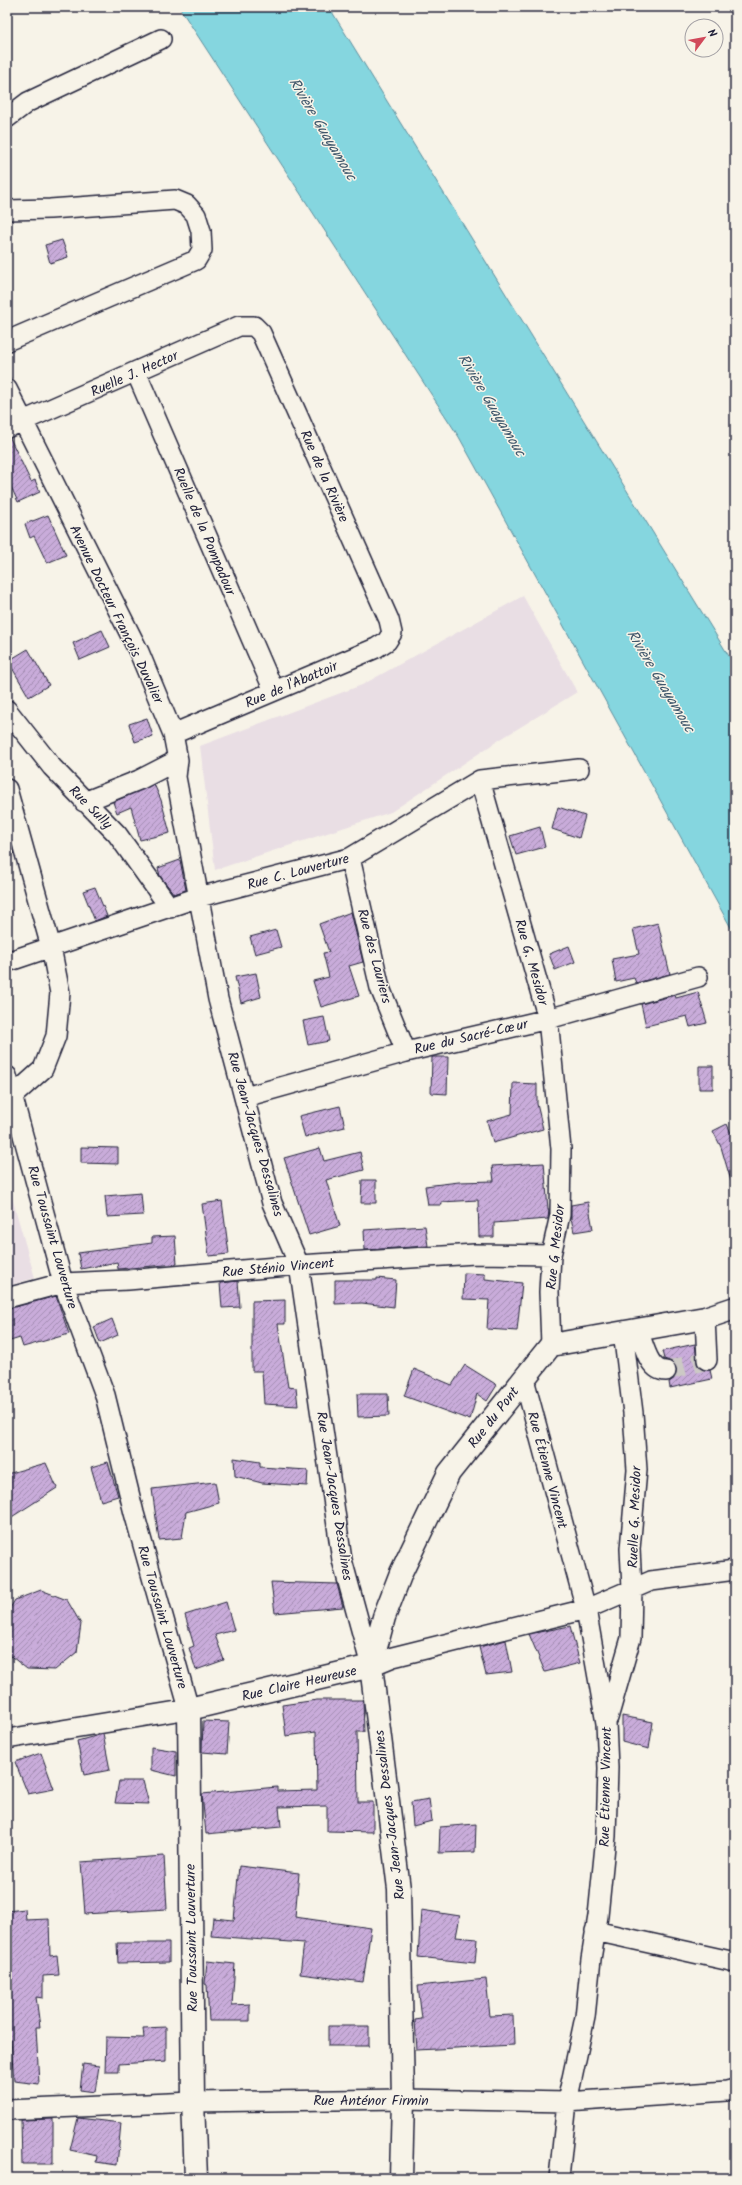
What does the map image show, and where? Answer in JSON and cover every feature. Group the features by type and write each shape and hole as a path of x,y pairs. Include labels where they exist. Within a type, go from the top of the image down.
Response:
{"main road":[{"path":"551,1345 705,1318 735,1308"},
{"name":"Rue du Pont","path":"371,1666 384,1617 401,1573 449,1473 551,1345"},
{"name":"Rue Claire Heureuse","path":"189,1709 371,1666"},
{"name":"Rue Jean-Jacques Dessalines","path":"371,1666 399,1889 403,2099 401,2178"},
{"name":"Rue Toussaint Louverture","path":"189,1709 193,2102 196,2178"}],"street":[{"path":"7,118 28,102 160,39"},
{"path":"7,210 50,209 175,200 187,205 196,215 201,231 202,250 196,260 7,341"},
{"name":"Ruelle J. Hector","path":"7,428 25,422 239,326 254,326 261,333"},
{"name":"Rue de la Rivière","path":"261,333 389,620"},
{"name":"Ruelle de la Pompadour","path":"136,372 274,691"},
{"name":"Avenue Docteur François Duvalier","path":"7,389 25,422 139,652 173,734 178,760 176,778 199,897"},
{"name":"Rue de l'Abattoir","path":"173,734 376,648 387,641 392,633 389,620"},
{"name":"Rue Sully","path":"7,710 52,767 84,802 118,834 170,908"},
{"path":"84,802 139,780 178,760"},
{"name":"Rue C. Louverture","path":"7,962 199,897 350,858 480,780 579,769"},
{"name":"Rue G. Mesidor","path":"480,780 548,1019 561,1149"},
{"path":"7,789 50,947 60,992 56,1036 43,1069 14,1095"},
{"name":"Rue des Lauriers","path":"350,858 380,988 406,1052"},
{"name":"Rue Jean-Jacques Dessalines","path":"199,897 218,998 272,1203 299,1265 342,1560 371,1666"},
{"name":"Rue du Sacré-Cœur","path":"245,1097 406,1052 548,1019 698,977"},
{"name":"Rue Toussaint Louverture","path":"7,1076 14,1095 63,1283 105,1394 134,1513 189,1709"},
{"name":"Rue G Mesidor","path":"551,1345 549,1292 551,1255 560,1215 561,1149"},
{"name":"Rue Sténio Vincent","path":"7,1298 63,1283 128,1280 299,1265 475,1254 551,1255"},
{"path":"705,1318 707,1360"},
{"path":"631,1331 653,1366 659,1371 666,1371"},
{"name":"Ruelle G. Mesidor","path":"606,1723 631,1638 632,1588 630,1549 637,1470 633,1413 631,1331"},
{"name":"Rue Étienne Vincent","path":"524,1379 586,1609 606,1723 608,1768 606,1836 585,2017 567,2102 559,2178"},
{"name":"Rue Claire Heureuse","path":"371,1666 394,1657 586,1609 651,1581 735,1570"},
{"name":"Rue Claire Heureuse","path":"7,1739 189,1709"},
{"path":"595,1931 735,1962"},
{"name":"Rue Anténor Firmin","path":"7,2110 193,2102 403,2099 567,2102 727,2091 735,2088"}],"shaded area":[{"path":"523,596 577,692 496,742 391,812 215,870 200,746 362,685"},
{"path":"7,1180 35,1278 7,1286"}],"water":[{"name":"Rivière Guayamouc","path":"179,7 329,7 735,666 735,935 459,437"}],"building":[{"path":"62,240 68,257 50,263 45,245"},
{"path":"10,438 31,482 35,480 40,492 18,502 7,478 7,439"},
{"path":"48,515 66,555 47,563 34,536 30,538 25,524"},
{"path":"102,630 110,647 80,660 73,643"},
{"path":"28,649 49,685 29,697 8,661"},
{"path":"147,718 153,736 135,742 129,724"},
{"path":"154,784 161,800 170,833 140,840 131,807 117,813 113,802"},
{"path":"558,807 585,816 579,838 552,829"},
{"path":"540,827 545,847 516,855 510,836"},
{"path":"180,860 186,890 174,894 160,876 158,868"},
{"path":"95,887 107,916 95,921 83,891"},
{"path":"351,912 363,962 349,966 359,996 321,1007 313,981 329,977 323,953 329,952 319,924"},
{"path":"658,923 670,974 636,983 634,978 616,982 612,959 639,954 633,929"},
{"path":"276,930 281,947 255,954 250,937"},
{"path":"569,946 575,962 555,970 549,954"},
{"path":"256,973 261,997 241,1003 235,977"},
{"path":"698,992 707,1023 690,1027 687,1016 646,1026 641,1004 675,995 676,998"},
{"path":"324,1017 329,1041 308,1045 303,1021"},
{"path":"432,1057 448,1057 447,1094 431,1093"},
{"path":"699,1066 713,1066 713,1089 699,1089"},
{"path":"513,1083 537,1084 537,1104 543,1129 493,1143 487,1121 512,1114"},
{"path":"340,1106 345,1127 305,1137 299,1116"},
{"path":"727,1124 735,1142 735,1181 731,1181 721,1147 713,1131"},
{"path":"81,1147 118,1148 118,1164 81,1163"},
{"path":"320,1148 324,1161 360,1152 364,1170 326,1180 340,1226 309,1235 284,1158"},
{"path":"544,1163 549,1209 548,1219 494,1223 494,1237 479,1237 478,1200 441,1202 442,1205 428,1205 425,1186 459,1182 494,1181 492,1166"},
{"path":"362,1180 376,1180 376,1203 361,1203"},
{"path":"141,1193 143,1215 107,1217 105,1196"},
{"path":"222,1201 229,1254 209,1256 202,1204"},
{"path":"588,1202 593,1229 574,1232 571,1218 571,1205"},
{"path":"425,1226 428,1246 365,1250 364,1230"},
{"path":"175,1236 177,1264 118,1269 117,1262 81,1269 78,1253 152,1243 152,1237"},
{"path":"464,1273 485,1274 485,1279 522,1283 517,1331 487,1329 489,1300 463,1299"},
{"path":"377,1278 396,1280 394,1307 362,1303 335,1304 335,1280 377,1280"},
{"path":"238,1281 240,1307 222,1308 220,1283"},
{"path":"56,1296 69,1334 23,1347 20,1338 7,1342 7,1309"},
{"path":"285,1300 285,1324 278,1324 288,1387 296,1388 298,1406 264,1404 262,1371 252,1371 252,1301"},
{"path":"112,1319 118,1335 100,1343 94,1327"},
{"path":"695,1344 698,1366 702,1370 710,1370 712,1379 670,1388 669,1382 675,1378 676,1368 673,1362 664,1359 662,1351"},
{"path":"465,1365 497,1385 487,1401 477,1394 470,1420 404,1396 414,1369 452,1385"},
{"path":"357,1394 388,1394 389,1416 358,1417"},
{"path":"234,1458 260,1462 260,1467 308,1470 307,1486 262,1483 235,1476"},
{"path":"108,1462 118,1496 101,1501 91,1467"},
{"path":"46,1463 57,1488 7,1520 7,1474"},
{"path":"215,1482 219,1503 186,1512 182,1538 159,1540 152,1489"},
{"path":"271,1582 337,1584 343,1607 275,1613"},
{"path":"41,1590 67,1600 81,1624 77,1652 55,1670 27,1669 7,1653 7,1613 15,1600"},
{"path":"226,1602 234,1630 215,1635 224,1660 196,1670 189,1648 194,1646 185,1615"},
{"path":"570,1626 580,1663 545,1672 529,1634"},
{"path":"506,1640 512,1672 486,1675 479,1647"},
{"path":"317,1700 363,1700 364,1732 357,1732 358,1802 373,1802 373,1832 327,1831 327,1806 279,1807 281,1827 206,1834 202,1794 277,1787 277,1791 317,1790 316,1732 286,1736 282,1705"},
{"path":"622,1716 653,1722 649,1749 622,1742"},
{"path":"203,1721 229,1722 227,1754 202,1752"},
{"path":"103,1734 110,1770 84,1775 77,1741"},
{"path":"151,1747 176,1751 176,1776 151,1770"},
{"path":"41,1753 54,1789 28,1794 15,1762"},
{"path":"119,1781 143,1781 149,1804 115,1803"},
{"path":"429,1799 432,1821 413,1826 411,1802"},
{"path":"476,1824 475,1852 439,1853 440,1827"},
{"path":"164,1856 167,1909 85,1914 81,1862"},
{"path":"239,1866 299,1873 295,1917 371,1928 363,1982 300,1974 304,1943 211,1936 213,1918 234,1920"},
{"path":"25,1909 26,1920 49,1919 50,1956 57,1955 59,1975 43,1976 43,1998 36,1997 40,2027 36,2027 39,2084 14,2081 11,2040 9,2040 7,1998 7,1960 9,1959 7,1911"},
{"path":"421,1910 460,1916 456,1937 477,1939 475,1963 418,1957"},
{"path":"117,1943 169,1943 169,1962 118,1963"},
{"path":"207,1961 235,1964 232,2005 250,2004 250,2021 209,2021 207,1985 205,1984"},
{"path":"486,1979 490,2016 513,2015 514,2045 417,2050 415,2020 422,2019 418,1986"},
{"path":"328,2026 369,2026 369,2046 328,2046"},
{"path":"166,2027 166,2061 119,2064 119,2072 105,2072 106,2037 144,2038 143,2028"},
{"path":"83,2064 99,2066 95,2092 80,2090"},
{"path":"78,2118 121,2123 117,2165 96,2162 97,2156 70,2150"},
{"path":"53,2119 53,2164 22,2164 21,2120"}],"tunnel":[{"path":"666,1371 707,1360"}]}
